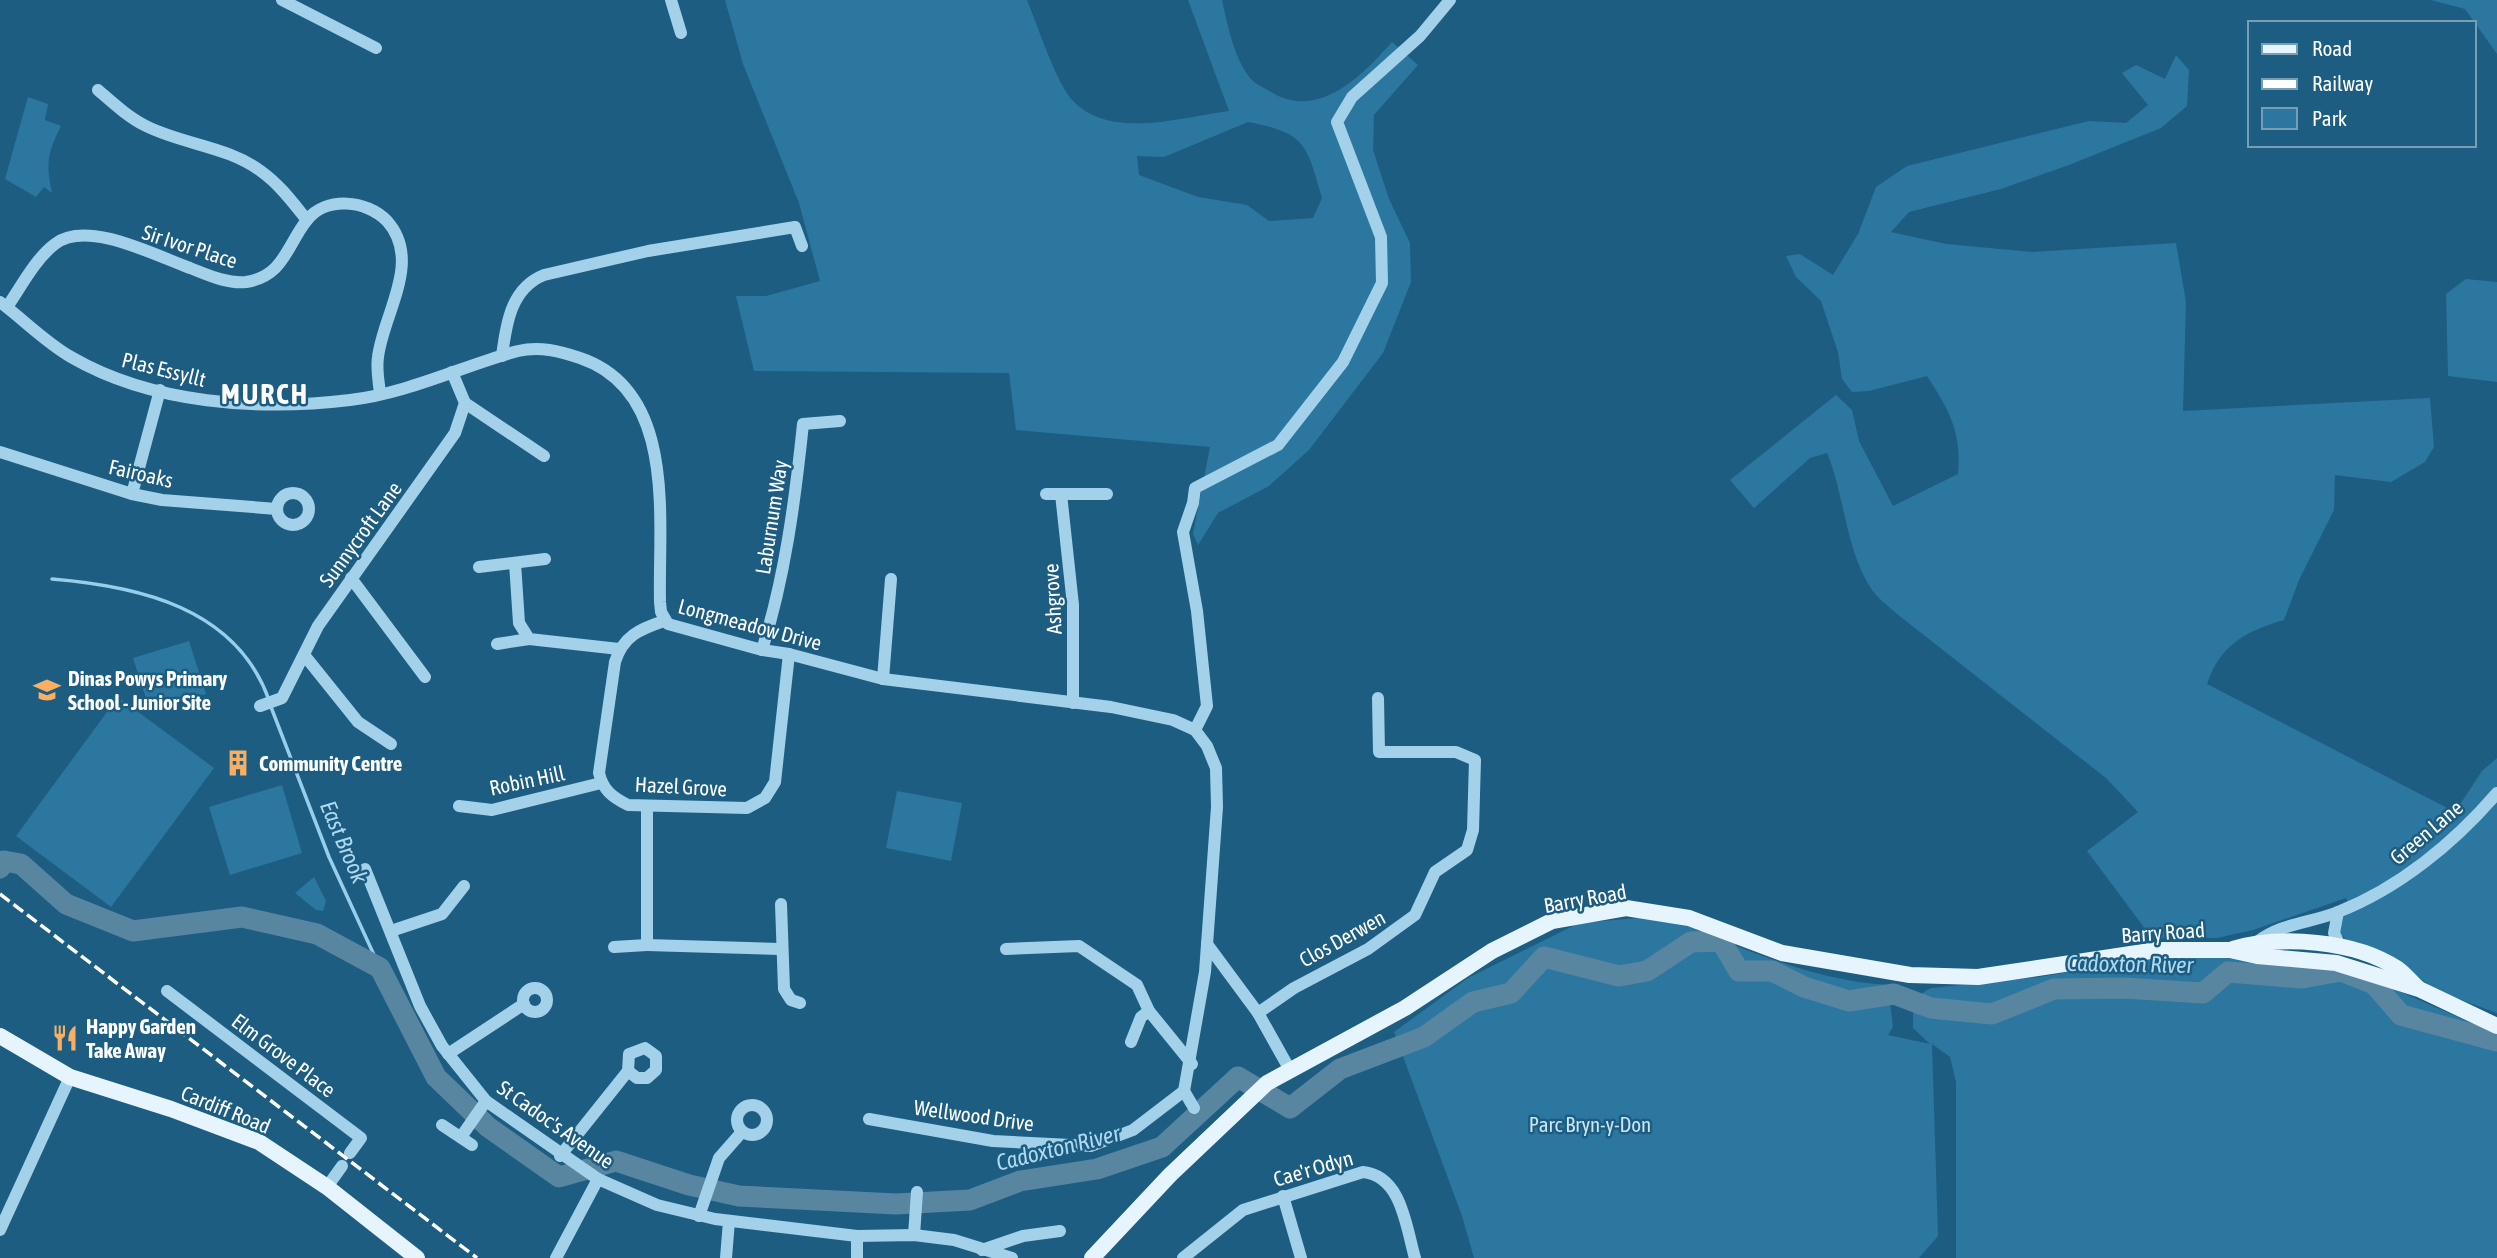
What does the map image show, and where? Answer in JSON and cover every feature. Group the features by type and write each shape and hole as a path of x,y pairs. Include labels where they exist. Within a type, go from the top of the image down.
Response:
{"main road":[{"name":"Barry Road","path":"1093,1258 1170,1175 1267,1083 1405,1008 1492,950 1552,920 1626,908 1689,918 1782,953 1910,975 1978,977 2157,950 2230,950 2257,956 2336,963 2419,989 2497,1026"},
{"name":"Barry Road","path":"2230,950 2257,942 2298,942 2341,948 2398,969 2419,989"},
{"name":"Cardiff Road","path":"0,1035 70,1077 171,1109 258,1142 327,1187 417,1258"}],"street":[{"path":"282,0 376,48"},
{"path":"671,0 681,33"},
{"path":"1194,1108 1185,1091 1192,1064 1207,944 1217,786 1212,755 1195,730 1207,706 1206,673 1183,541 1195,488 1278,445 1343,362 1382,283 1381,237 1337,122 1352,97 1420,36 1450,0"},
{"path":"98,90 125,113 146,126 228,153 262,172 307,220 323,209 350,203 380,215 396,234 401,246 400,277 378,357 380,394"},
{"name":"Sir Ivor Place","path":"3,304 52,247 76,236 100,236 236,282 260,278 280,266 307,220"},
{"path":"502,356 516,298 530,282 544,275 648,251 795,227 802,246"},
{"name":"Plas Essyllt","path":"3,304 46,341 74,359 115,377 211,401 268,405 351,400 380,394 502,356"},
{"name":"Longmeadow Drive","path":"502,356 533,349 551,349 577,357 613,377 636,403 651,432 656,454 660,602 664,621 762,650 789,654 883,679 1073,703 1173,720 1195,730"},
{"path":"452,372 465,403 544,456"},
{"path":"132,494 160,390"},
{"name":"Sunnycroft Lane","path":"260,706 282,698 318,626 409,502 455,433 465,403"},
{"name":"Laburnum Way","path":"762,650 779,591 793,513 803,424 840,421"},
{"name":"Fairoaks","path":"0,452 132,494 162,500 277,509"},
{"path":"1046,494 1107,494"},
{"name":"Ashgrove","path":"1061,494 1073,605 1073,703"},
{"path":"479,567 545,559"},
{"path":"515,563 519,623 528,639"},
{"path":"351,578 425,677"},
{"path":"883,679 891,579"},
{"path":"601,783 600,762 619,649 638,631 664,621"},
{"path":"497,644 528,639 619,649"},
{"name":"Hazel Grove","path":"601,783 615,799 628,805 647,807 747,808 765,798 775,782 789,654"},
{"path":"305,656 358,723 391,744"},
{"name":"Clos Derwen","path":"1258,1013 1294,988 1400,929 1415,915 1435,872 1466,850 1473,830 1475,760 1456,752 1379,752 1378,698"},
{"name":"Robin Hill","path":"459,806 492,810 601,783"},
{"name":"Green Lane","path":"2257,942 2266,935 2299,922 2338,912 2412,872 2481,812 2497,793"},
{"path":"647,807 647,945"},
{"name":"St Cadoc's Avenue","path":"365,869 429,1025 482,1106 598,1180 657,1205 699,1216 857,1236 914,1235 954,1240 981,1254 1012,1258"},
{"path":"391,931 442,914 464,886"},
{"path":"781,904 780,949 784,992 791,1000 800,1003"},
{"path":"2338,912 2334,933 2341,948"},
{"path":"2299,922 2298,942 2307,959"},
{"path":"1207,944 1258,1013 1290,1069"},
{"path":"614,947 647,945 780,949"},
{"path":"1006,949 1026,946 1079,946 1137,985 1149,1011 1192,1064"},
{"name":"Elm Grove Place","path":"167,991 361,1138 350,1153"},
{"path":"448,1054 524,1004"},
{"path":"1131,1042 1141,1017 1149,1011"},
{"path":"560,1156 628,1071"},
{"path":"1,1222 70,1077"},
{"name":"Wellwood Drive","path":"869,1119 993,1141 1091,1146 1133,1130 1185,1091"},
{"path":"461,1137 482,1106"},
{"path":"442,1125 472,1145"},
{"path":"699,1216 719,1158 741,1133"},
{"path":"327,1187 342,1166"},
{"name":"Cae'r Odyn","path":"1183,1258 1238,1213 1353,1173 1363,1172 1381,1177 1394,1190 1415,1258"},
{"path":"556,1258 598,1180"},
{"path":"914,1235 917,1192"},
{"path":"1283,1196 1301,1258"},
{"path":"726,1258 729,1221"},
{"path":"981,1254 1023,1236 1060,1231"},
{"path":"857,1236 857,1258"}],"green space":[{"path":"725,0 1027,0 1054,69 1074,102 1090,114 1108,120 1148,123 1229,111 1188,0 1222,0 1232,42 1246,72 1256,83 1288,100 1306,101 1338,91 1367,68 1392,42 1418,65 1374,115 1373,150 1389,199 1410,243 1411,282 1383,353 1309,450 1269,486 1218,513 1198,545 1193,534 1210,447 1016,430 1009,373 754,371 736,296 766,296 820,281 799,203 743,64","holes":["1248,122 1293,136 1307,153 1322,198 1313,218 1269,221 1247,205 1198,197 1139,175 1137,156 1164,157"]},
{"path":"2431,0 2497,0 2497,54 2476,21 2465,9"},
{"path":"2176,55 2189,70 2187,106 2161,128 2001,189 1909,212 1891,232 1946,244 2032,252 2176,243 2186,302 2183,411 2430,398 2434,447 2425,462 2391,482 2335,475 2334,510 2299,580 2284,620 2258,629 2236,642 2219,659 2207,684 2455,812 2482,771 2497,758 2497,1013 2440,992 2413,974 2347,941 2339,932 2341,919 2352,909 2346,898 2253,930 2217,938 2152,938 2087,851 2138,812 2106,778 1875,594 1855,555 1827,453 1810,458 1754,508 1730,480 1836,395 1852,410 1859,441 1893,506 1958,474 1956,433 1942,400 1927,376 1869,391 1852,392 1842,379 1838,352 1821,301 1796,277 1786,256 1800,254 1833,275 1858,234 1876,187 1907,166 2089,121 2126,123 2148,105 2122,73 2136,65 2165,79"},
{"path":"28,97 48,104 45,120 61,126 49,159 52,193 44,187 36,197 5,179"},
{"path":"2466,279 2497,282 2497,382 2448,376 2446,294"},
{"path":"189,641 206,694 150,711 133,658"},
{"path":"118,697 214,768 111,907 16,836"},
{"path":"282,785 302,853 230,875 209,807"},
{"path":"897,791 962,803 951,861 886,848"},
{"path":"314,877 326,901 323,911 316,910 295,893"},
{"name":"Parc Bryn-y-Don","path":"1662,916 1801,969 1859,982 1888,985 1893,1027 1888,1035 1930,1044 1913,1028 1913,1015 1917,999 1932,988 2039,977 2160,957 2229,958 2355,972 2497,1034 2497,1258 1956,1258 1956,1082 1950,1057 1932,1044 1938,1236 1919,1258 1474,1258 1462,1216 1394,1032 1468,978 1579,923"}],"waterway":[{"name":"East Brook","path":"52,579 117,588 180,607 208,623 233,643 254,668 269,700"},
{"name":"East Brook","path":"271,707 329,857 380,968"},
{"name":"Cadoxton River","path":"0,868 4,861 21,864 66,904 133,931 242,917 317,934 380,968 436,1077 488,1127 559,1177 616,1161 689,1185 739,1196 896,1204 970,1200 1020,1181 1097,1169 1162,1147 1238,1077 1290,1108 1340,1069 1424,1037 1473,1002 1511,993 1544,957 1619,976 1647,971 1691,942 1721,941 1739,971 1772,971 1804,987 1849,1001 1894,994 1931,1008 1992,1014 2054,989 2124,988 2203,993 2228,972 2302,978 2341,971 2374,984 2401,1015 2497,1041"}],"railway":[{"path":"0,894 477,1258"}],"place":[{"name":"Dinas Powys Primary School - Junior Site","path":"47,690"},
{"name":"Community Centre","path":"238,763"},
{"name":"Happy Garden Take Away","path":"65,1038"}],"district":[{"name":"MURCH","path":"265,394"}]}
